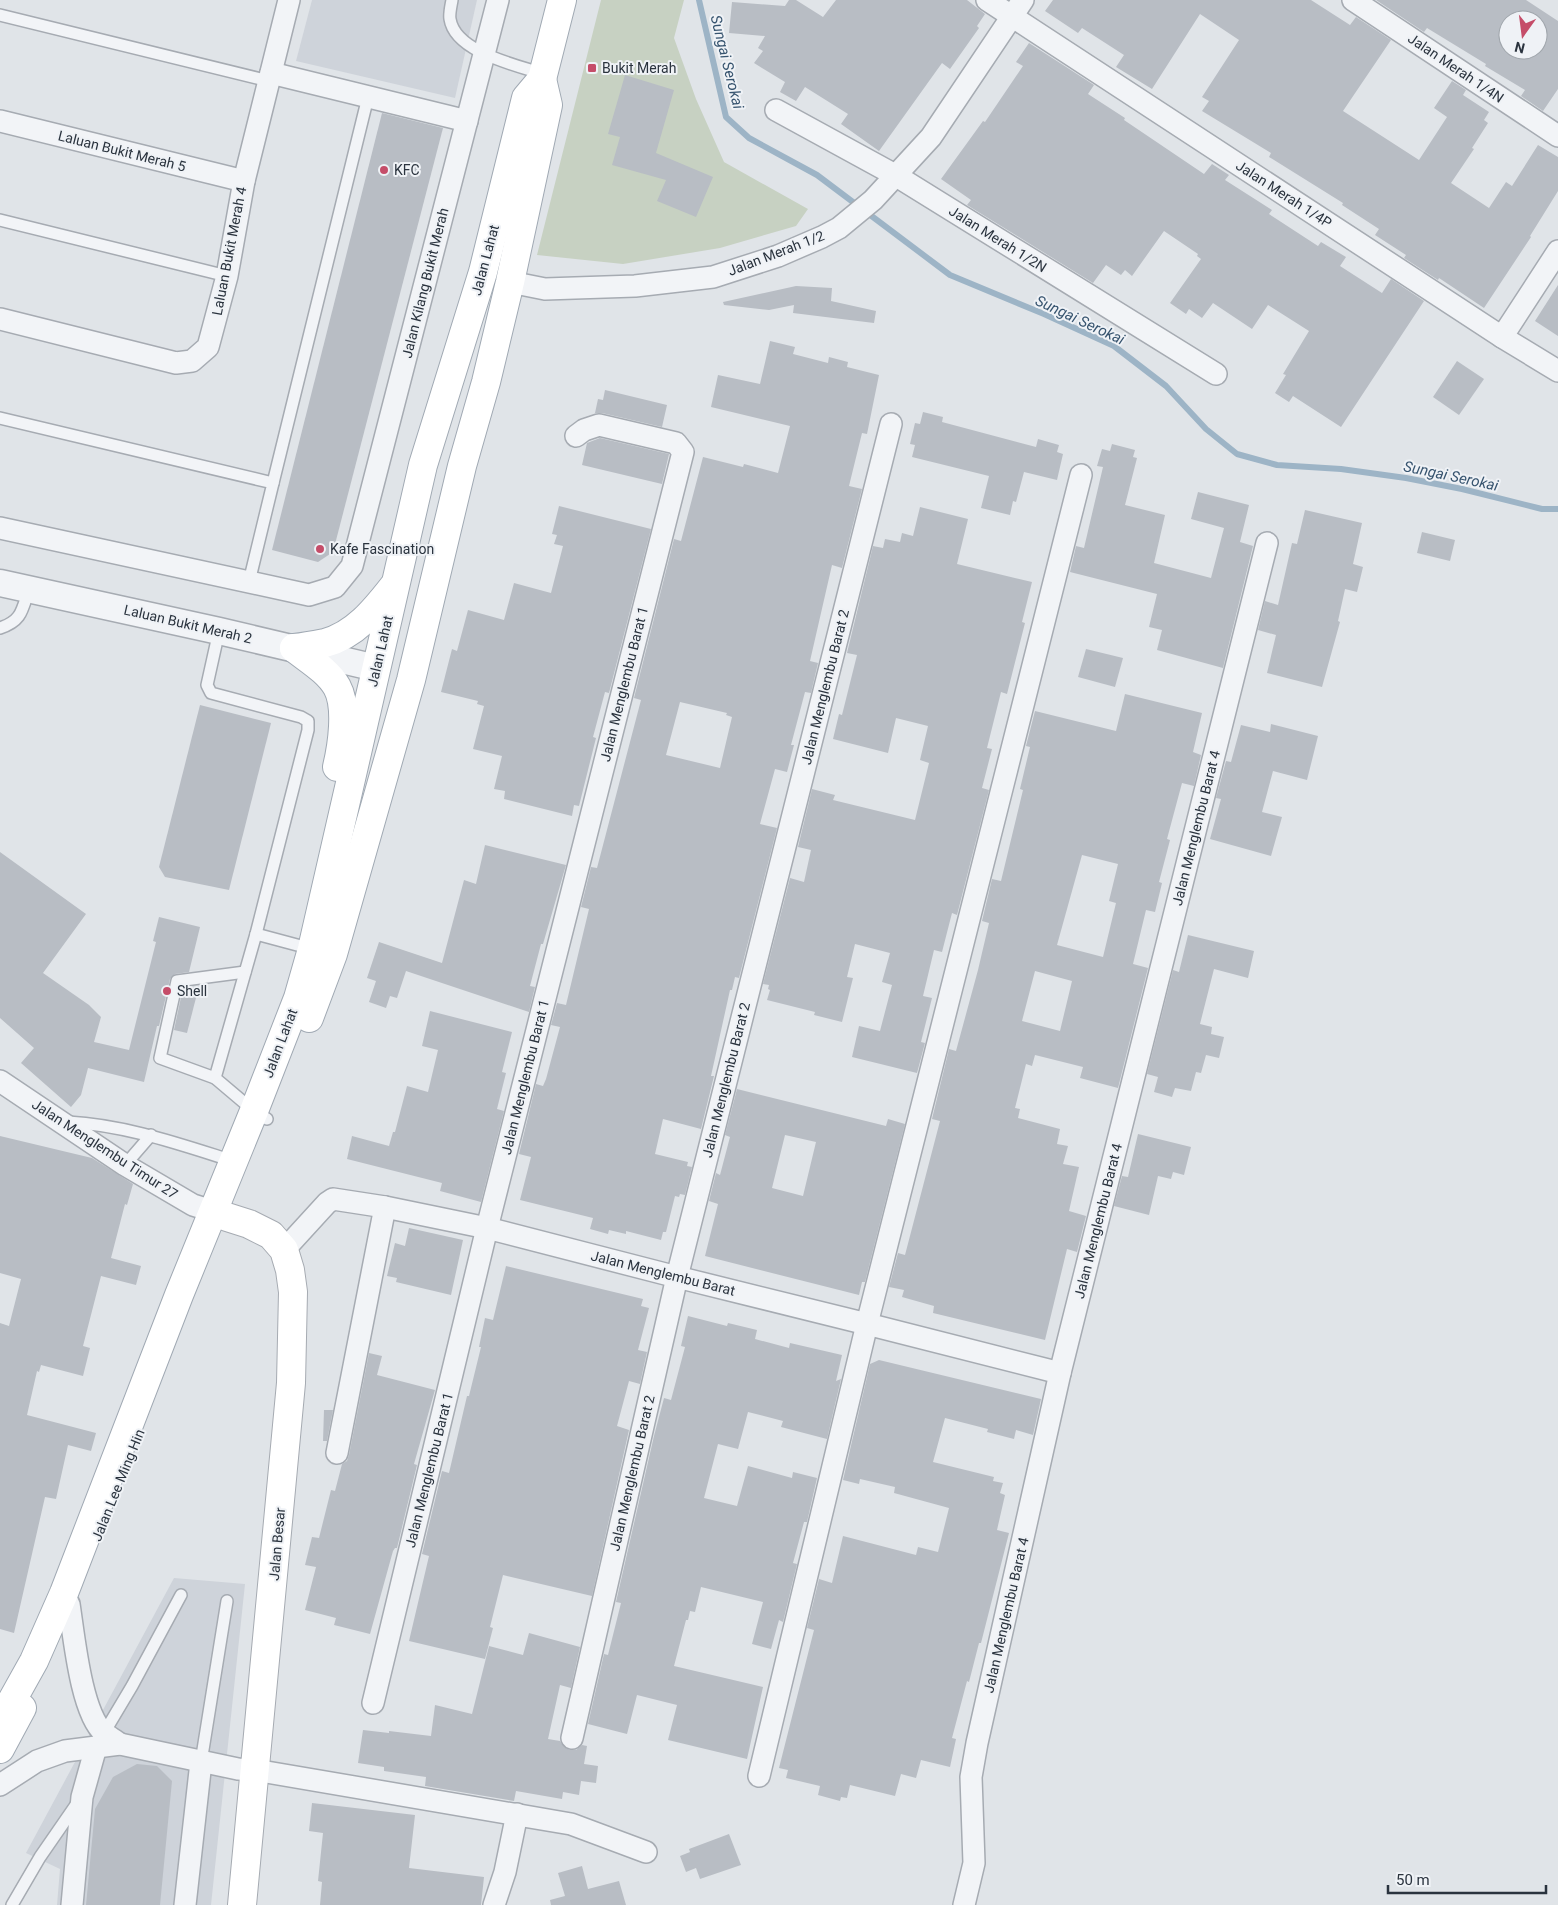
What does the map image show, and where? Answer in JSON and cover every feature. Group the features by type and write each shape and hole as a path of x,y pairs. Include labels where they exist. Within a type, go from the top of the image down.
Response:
{"main road":[{"name":"Jalan Lahat","path":"322,952 376,668 423,465 483,272 562,0"},
{"name":"Jalan Lahat","path":"216,1213 261,1115 298,998 348,901 411,680 462,466 486,382 510,282 548,105 537,84"},
{"path":"423,465 456,398 489,302 495,290 510,282"},
{"path":"348,901 387,719 389,699 385,683 376,668 393,658 402,648 428,537 462,466"},
{"path":"294,648 326,642 348,633 371,615 396,584"},
{"path":"294,648 323,670 338,688 344,715 340,756 326,816 316,874 322,952"},
{"name":"Jalan Lahat","path":"216,1213 233,1161 261,1115"},
{"path":"216,1213 249,1224 271,1235 284,1250"},
{"name":"Jalan Lee Ming Hin","path":"0,1749 17,1718 69,1604 119,1484 164,1366 216,1213"},
{"name":"Jalan Lee Ming Hin","path":"1,1717 34,1661 64,1593 178,1295 216,1213"},
{"name":"Jalan Besar","path":"242,1905 291,1383 293,1292 290,1270 284,1250"}],"street":[{"name":"Laluan Bukit Merah 4","path":"0,319 176,363 192,361 208,347 228,276 244,181 289,0"},
{"name":"Jalan Kilang Bukit Merah","path":"249,582 309,595 334,587 352,566 498,0"},
{"name":"Jalan Merah 1/4P","path":"987,0 1017,8 1502,337 1558,371"},
{"name":"Jalan Merah 1/4N","path":"1353,0 1558,136"},
{"name":"Jalan Merah 1/2","path":"510,282 545,289 635,286 713,277 778,256 839,228 873,200 931,137 1017,8"},
{"path":"270,77 368,97 466,121"},
{"name":"Jalan Merah 1/2N","path":"776,110 895,175 1216,374"},
{"name":"Laluan Bukit Merah 5","path":"0,121 244,181"},
{"path":"1502,337 1558,250"},
{"name":"Jalan Menglembu Barat 2","path":"572,1738 677,1278 891,424"},
{"name":"Jalan Menglembu Barat 1","path":"373,1703 487,1228 683,452 676,443 599,425 584,430 576,436"},
{"path":"759,1776 867,1324 1081,475"},
{"path":"0,528 249,582"},
{"name":"Jalan Menglembu Barat 4","path":"964,1905 974,1862 971,1776 977,1743 1060,1373 1267,543"},
{"name":"Laluan Bukit Merah 2","path":"0,583 218,630 376,668"},
{"name":"Jalan Menglembu Timur 27","path":"0,1081 125,1165 193,1204 216,1213"},
{"name":"Jalan Menglembu Barat","path":"284,1250 327,1203 333,1199 385,1207 487,1228 677,1278 1060,1373"},
{"path":"337,1453 385,1207"},
{"path":"69,1604 85,1695 95,1722 107,1741"},
{"path":"72,1905 82,1797 107,1741"},
{"path":"0,1785 37,1761 65,1751 107,1741 201,1762 571,1824 646,1852"},
{"path":"185,1905 201,1762"},
{"path":"494,1905 505,1872 517,1814"}],"lane":[{"path":"452,0 449,18 455,33 484,55 537,84"},
{"path":"0,15 270,77"},
{"path":"249,582 368,97"},
{"path":"0,220 228,276"},
{"path":"0,418 273,483"},
{"path":"0,628 10,625 19,618 29,589"},
{"path":"215,1078 256,934 308,730 308,721 301,717 211,693 207,686 218,630"},
{"path":"256,934 322,952"},
{"path":"245,972 177,981 160,1058 215,1078 261,1115"},
{"path":"61,1122 94,1123 152,1135 233,1161"},
{"path":"125,1165 152,1135"},
{"path":"107,1741 132,1686 180,1595"},
{"path":"201,1762 227,1601"},
{"path":"12,1905 40,1857 82,1797"}],"shaded area":[{"path":"312,0 477,0 455,98 296,61"},
{"path":"174,1578 245,1584 211,1905 57,1905 60,1869 26,1853"}],"green space":[{"path":"601,0 684,0 674,38 696,99 724,162 808,209 796,226 720,248 623,264 537,255"}],"building":[{"path":"789,0 796,0 823,17 836,0 967,0 985,14 977,26 979,28 950,69 942,63 879,151 841,124 848,114 805,87 796,101 780,92 785,82 754,63 763,51 758,48 765,36 729,33 732,2 785,6"},
{"path":"1053,0 1311,0 1350,25 1356,17 1391,40 1343,111 1419,160 1447,117 1434,108 1452,81 1466,90 1463,95 1489,112 1484,120 1488,123 1472,148 1474,149 1451,183 1489,208 1506,182 1512,186 1538,145 1558,157 1558,191 1531,237 1484,308 1439,278 1438,280 1404,258 1406,255 1375,235 1379,229 1342,205 1343,203 1269,157 1271,153 1202,111 1209,101 1202,97 1239,40 1200,14 1152,89 1116,67 1124,55 1082,28 1078,33 1045,11"},
{"path":"1376,0 1526,0 1541,10 1498,10 1498,60 1548,60 1548,14 1558,21 1558,89 1543,111 1521,96 1525,90 1427,28 1424,32"},
{"path":"1029,43 1094,85 1088,94 1125,118 1124,120 1204,174 1212,164 1229,175 1225,180 1272,210 1269,214 1318,246 1321,242 1346,257 1340,266 1382,293 1391,279 1424,301 1341,427 1293,396 1289,402 1275,393 1286,375 1283,374 1309,331 1268,305 1252,329 1213,303 1202,318 1189,309 1186,314 1170,303 1201,259 1197,256 1198,254 1164,231 1132,276 1125,270 1121,275 1106,265 1093,283 967,205 971,200 941,179 983,121 985,122 1023,66 1016,62"},
{"path":"625,75 674,90 656,153 713,177 696,217 657,201 666,180 612,165 620,137 608,134"},
{"path":"382,113 443,128 333,552 318,562 272,550"},
{"path":"1558,285 1558,336 1535,321"},
{"path":"796,286 832,288 831,301 876,311 874,323 793,313 794,305 769,310 724,305 723,302"},
{"path":"770,341 795,347 793,354 828,363 829,357 848,362 847,367 879,375 867,434 862,433 849,486 862,489 842,568 832,565 810,661 818,663 811,693 805,692 791,745 794,745 787,772 775,769 760,824 777,828 739,978 735,977 732,990 730,990 711,1076 714,1076 701,1129 663,1119 655,1154 688,1162 687,1166 692,1167 685,1195 675,1196 666,1232 663,1232 661,1240 626,1231 626,1234 609,1230 608,1234 590,1229 593,1218 520,1200 531,1157 519,1154 536,1084 543,1086 546,1079 560,1027 551,1025 557,1003 566,1005 589,909 581,907 591,867 597,868 641,700 634,698 674,539 681,541 703,457 743,467 744,464 778,473 790,426 711,407 718,375 760,384","holes":["680,702 727,713 726,715 732,717 720,768 666,755"]},
{"path":"1457,361 1484,379 1459,415 1433,397"},
{"path":"605,390 667,405 662,427 595,413 598,399 603,400"},
{"path":"923,412 943,417 942,422 1036,447 1038,439 1059,445 1057,452 1063,454 1057,480 1024,472 1016,502 1013,501 1010,515 981,508 989,476 912,457 915,445 910,444 915,423 920,424"},
{"path":"600,438 669,454 662,484 582,465 587,443"},
{"path":"1112,444 1135,450 1133,457 1137,458 1125,505 1165,515 1154,563 1211,578 1224,528 1191,519 1198,492 1249,505 1240,542 1253,546 1223,668 1157,650 1162,630 1149,627 1157,594 1070,572 1076,546 1084,548 1103,467 1097,466 1102,449 1110,451"},
{"path":"559,506 651,529 609,693 605,692 593,737 596,738 579,806 574,805 572,816 504,799 505,791 494,789 502,756 473,749 484,706 477,704 478,701 441,692 452,649 457,651 468,610 504,620 514,583 551,593 563,546 554,544 557,535 552,534"},
{"path":"920,507 968,519 957,564 1032,582 1022,622 1025,623 1007,694 1001,692 987,748 992,749 982,788 989,790 957,915 952,913 942,952 934,950 923,996 932,998 921,1042 925,1043 917,1073 852,1057 859,1026 880,1031 892,985 882,982 890,953 855,944 847,977 853,978 842,1022 814,1015 815,1012 767,1000 770,990 768,989 769,985 763,984 790,878 804,882 811,850 798,847 812,789 835,795 833,800 915,820 929,763 920,760 928,726 896,718 888,753 833,739 839,714 842,715 857,655 847,653 873,546 883,548 885,539 900,542 902,533 913,536"},
{"path":"1305,510 1362,523 1353,564 1363,567 1357,592 1345,589 1338,621 1340,622 1322,687 1267,673 1276,635 1258,630 1265,601 1278,605 1292,543 1297,544"},
{"path":"1422,532 1455,540 1450,561 1417,553"},
{"path":"1086,649 1123,658 1115,687 1078,677"},
{"path":"1125,694 1202,713 1193,752 1201,755 1194,786 1182,783 1167,839 1170,840 1159,882 1162,883 1155,912 1146,910 1133,964 1148,968 1118,1088 1080,1078 1083,1067 1035,1055 1032,1066 1026,1064 1015,1108 1020,1109 1018,1118 1060,1129 1057,1144 1068,1146 1063,1164 1079,1167 1069,1211 1086,1216 1077,1252 1067,1249 1045,1340 933,1313 934,1306 902,1297 904,1290 889,1287 898,1253 905,1255 940,1121 932,1119 949,1049 956,1051 978,970 989,923 982,921 992,879 1001,881 1023,790 1020,789 1030,747 1026,746 1035,711 1116,731","holes":["1082,855 1118,864 1109,901 1116,903 1103,957 1057,945","1035,971 1072,981 1060,1031 1022,1021"]},
{"path":"200,705 271,723 229,890 165,877 159,867"},
{"path":"1271,724 1318,736 1307,780 1273,771 1262,812 1282,817 1271,856 1210,839 1221,799 1216,798 1226,761 1231,762 1241,725 1270,732"},
{"path":"485,845 566,865 530,986 535,987 529,1012 406,971 397,998 390,996 386,1008 369,1002 376,981 367,978 379,942 442,963 464,880 476,884"},
{"path":"0,852 86,914 43,973 89,1005 101,1017 94,1042 129,1050 156,942 153,941 159,917 200,927 189,972 175,974 170,979 144,1082 88,1068 81,1095 71,1107 21,1063 34,1048 0,1018"},
{"path":"1188,935 1254,951 1248,978 1214,969 1200,1024 1212,1027 1211,1034 1224,1037 1219,1058 1206,1055 1201,1073 1196,1072 1191,1091 1175,1088 1172,1097 1154,1092 1158,1077 1147,1074 1173,970 1179,972"},
{"path":"199,986 187,1033 174,1030 183,988"},
{"path":"430,1011 512,1032 502,1072 506,1073 497,1109 504,1111 481,1202 440,1191 442,1183 347,1159 352,1136 389,1146 393,1132 395,1132 407,1086 428,1092 438,1050 422,1046"},
{"path":"737,1089 886,1126 888,1119 905,1124 865,1282 862,1282 859,1295 705,1256 718,1204 709,1201 716,1173 720,1175 730,1137 725,1135","holes":["785,1135 816,1142 803,1196 772,1188"]},
{"path":"1138,1134 1191,1147 1184,1175 1173,1172 1171,1179 1158,1176 1149,1215 1114,1206 1122,1176 1128,1177"},
{"path":"0,1136 92,1158 133,1184 127,1205 125,1204 111,1258 141,1266 136,1285 101,1276 83,1346 90,1348 83,1376 41,1365 39,1372 37,1371 27,1415 96,1433 91,1451 68,1445 56,1499 45,1497 14,1633 0,1629 0,1323 9,1326 21,1279 0,1273"},
{"path":"409,1228 463,1240 451,1295 396,1282 397,1278 387,1276 395,1243 405,1246"},
{"path":"506,1266 643,1299 641,1306 649,1308 638,1350 647,1352 640,1384 629,1381 617,1426 629,1430 592,1596 503,1575 490,1627 493,1628 485,1659 409,1641 429,1556 422,1554 442,1471 449,1473 467,1396 469,1396 481,1347 479,1347 485,1318 493,1320"},
{"path":"688,1316 727,1326 728,1323 757,1330 755,1339 789,1348 790,1343 842,1355 836,1381 841,1379 827,1439 781,1427 783,1421 748,1412 738,1449 718,1444 704,1498 737,1506 748,1466 792,1478 793,1472 817,1478 807,1522 804,1522 793,1563 797,1564 783,1622 779,1620 771,1649 752,1644 763,1602 701,1587 695,1612 690,1611 688,1620 686,1620 674,1666 763,1687 747,1759 668,1740 677,1705 637,1695 627,1734 588,1724 604,1654 608,1655 621,1603 616,1602 654,1436 664,1398 671,1400 685,1347 681,1346"},
{"path":"369,1353 382,1356 377,1375 435,1390 414,1464 417,1465 397,1548 393,1551 370,1634 334,1625 336,1618 305,1610 316,1567 305,1565 312,1537 319,1538 331,1490 335,1491 342,1464 347,1461 349,1455"},
{"path":"879,1360 1041,1399 1033,1435 1016,1430 1014,1439 987,1432 988,1429 945,1418 933,1462 994,1477 993,1481 1003,1483 1000,1493 1005,1495 997,1530 1009,1533 981,1643 979,1643 969,1682 967,1681 952,1738 956,1739 950,1767 921,1760 916,1778 901,1774 895,1796 850,1785 847,1798 841,1797 840,1801 818,1795 820,1786 786,1778 788,1770 779,1768 814,1630 807,1628 819,1579 832,1583 843,1536 916,1555 918,1547 938,1552 949,1508 894,1493 895,1487 860,1479 859,1484 843,1480 870,1364"},
{"path":"324,1410 333,1410 327,1441 323,1441"},
{"path":"529,1633 580,1647 571,1688 560,1685 548,1739 560,1741 564,1747 570,1750 576,1750 582,1745 587,1746 584,1764 598,1766 596,1783 581,1781 579,1795 563,1792 562,1799 516,1791 514,1801 425,1786 426,1777 384,1771 384,1767 358,1763 363,1730 431,1736 435,1705 472,1714 489,1646 523,1655"},
{"path":"137,1764 157,1766 172,1781 160,1905 86,1905 95,1809 113,1777"},
{"path":"312,1803 415,1815 409,1868 484,1877 481,1905 320,1905 322,1882 318,1881 323,1833 309,1831"},
{"path":"729,1834 741,1865 700,1879 696,1868 686,1872 680,1856 690,1852 689,1849"},
{"path":"582,1866 588,1889 619,1881 626,1905 551,1905 550,1900 565,1896 558,1873"}],"waterway":[{"name":"Sungai Serokai","path":"699,0 726,117 749,138 817,175 950,275 1044,314 1114,346 1166,386 1206,429 1237,454 1277,465 1341,469 1406,478 1462,489 1542,509 1558,509"}],"place":[{"name":"Bukit Merah","path":"592,68"},
{"name":"KFC","path":"384,170"},
{"name":"Kafe Fascination","path":"320,549"},
{"name":"Shell","path":"167,991"}]}
